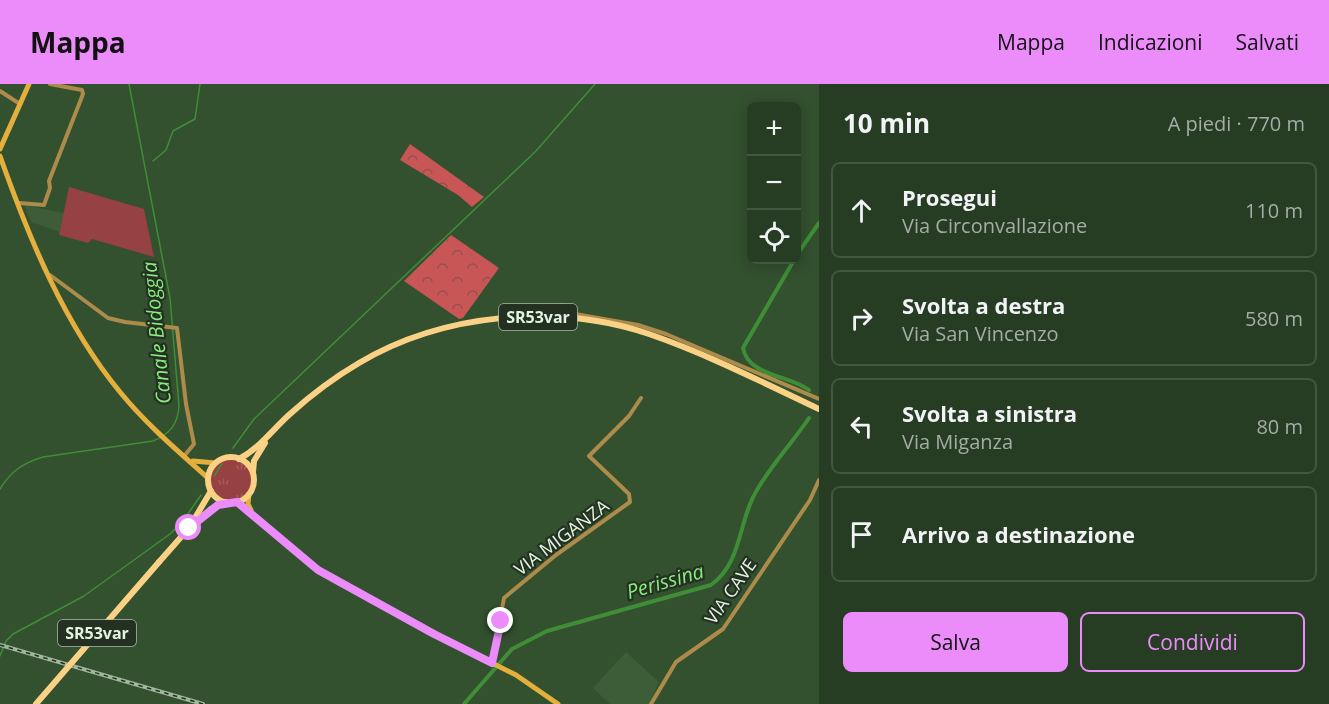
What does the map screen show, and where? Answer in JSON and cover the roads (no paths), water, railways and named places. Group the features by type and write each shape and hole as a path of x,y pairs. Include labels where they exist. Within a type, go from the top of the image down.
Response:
{"main road":[{"name":"SR53var","path":"216,463 228,457 239,459 255,449 302,404 336,378 387,349 456,326 528,316 579,319 648,333 819,409"},
{"name":"SR53var","path":"249,494 254,485 254,461 272,433"},
{"path":"239,459 246,463 253,473"},
{"path":"216,463 208,478 211,491 226,502 237,502 249,494"},
{"name":"SR53var","path":"189,528 211,491"},
{"name":"SR53var","path":"36,704 189,528 212,509 226,502"}],"street":[{"path":"29,84 0,149 2,152 0,156 50,275 71,319 94,357 121,393 160,434 208,478"},
{"path":"19,203 44,205 50,188 49,181 83,94 82,90 77,88 50,84"},
{"path":"0,91 21,104"},
{"path":"50,275 108,318 176,327 194,444 187,457"},
{"path":"575,314 560,305 556,309 558,313 638,325 666,334 819,399"},
{"path":"563,314 565,308"},
{"name":"VIA MIGANZA","path":"496,664 504,598 556,555 629,504 629,494 589,456 629,416 641,398"},
{"path":"187,457 199,463 216,463"},
{"name":"VIA CAVE","path":"651,704 676,662 723,629 810,500 819,480"},
{"path":"249,494 248,504 253,514"},
{"path":"237,502 318,570 434,634 496,664 558,704"}],"waterway":[{"name":"Canale Bidoggia","path":"0,489 13,473 36,459 153,441 168,432 177,418 179,406 170,298 129,84"},
{"path":"153,161 166,150 173,131 195,119 200,84"},
{"path":"233,448 254,419 535,152 595,84"},
{"name":"Perissina","path":"801,249 819,223"},
{"name":"Perissina","path":"792,264 743,348 746,357 761,370 809,390"},
{"name":"Perissina","path":"464,704 512,649 547,631 711,585 721,576 735,553 746,514 757,490 809,418"},
{"path":"214,476 222,464"},
{"path":"0,656 6,641 13,634 84,596 170,534 183,521 201,495"}],"railway":[{"path":"0,645 203,704"}]}
